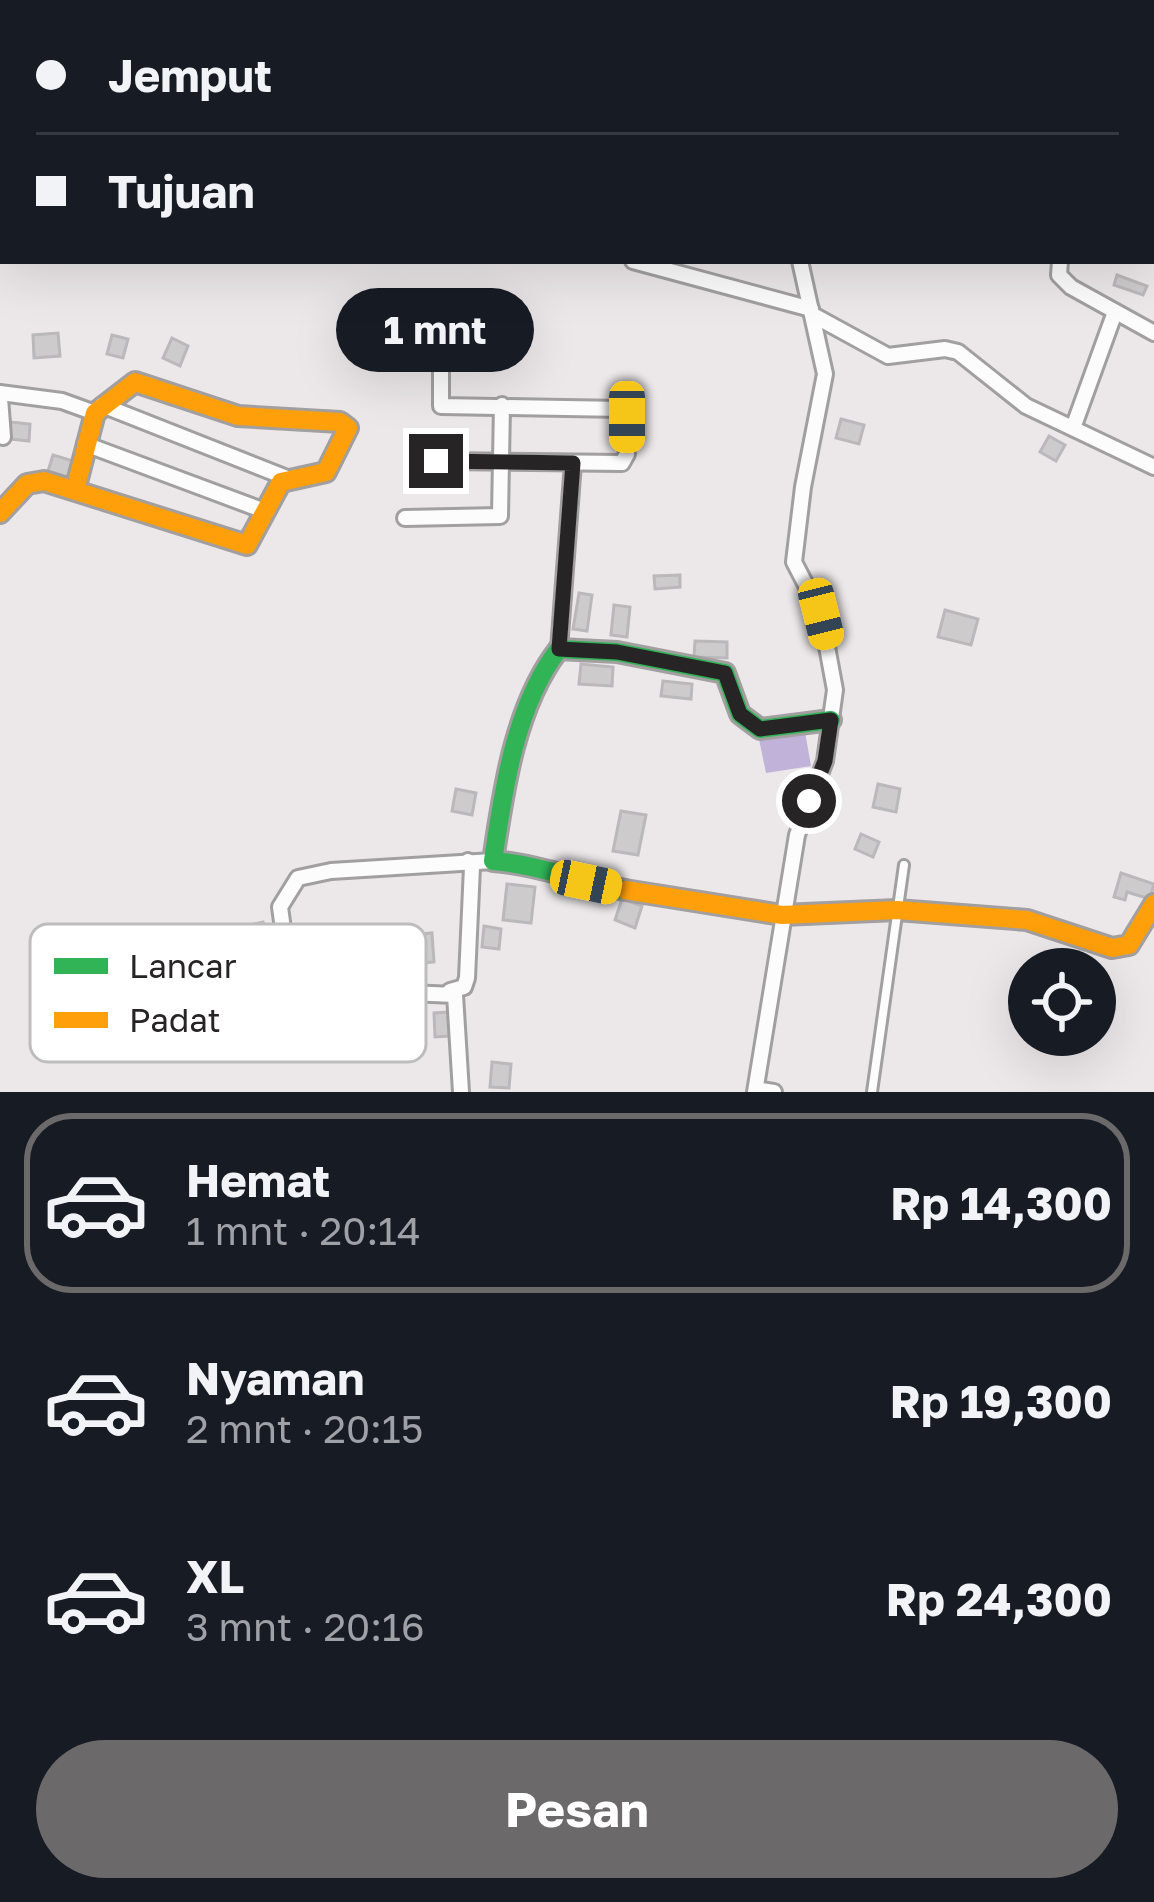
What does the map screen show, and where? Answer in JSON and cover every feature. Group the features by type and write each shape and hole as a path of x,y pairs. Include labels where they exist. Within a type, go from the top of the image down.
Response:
{"street":[{"path":"644,264 812,312 898,358 952,350 1026,406 1154,467"},
{"path":"774,1092 756,1090 782,915 797,835 825,761 835,690 821,614 794,562 803,487 823,399 824,356 801,264"},
{"path":"1061,264 1064,282 1154,333"},
{"path":"1073,428 1115,312"},
{"path":"824,356 844,331"},
{"path":"436,461 625,461 625,411 441,406 441,364"},
{"path":"3,437 0,396 62,401 98,409 287,478 326,472 347,426 238,416 142,382 126,386 98,409 75,490"},
{"path":"405,518 500,516 502,405"},
{"path":"85,444 262,510"},
{"path":"493,862 508,781 542,669 559,649 573,463"},
{"path":"2,508 35,481 248,544 262,510 287,478"},
{"path":"559,649 617,652 725,673 740,714 760,729 831,720"},
{"path":"426,991 450,992 464,987 467,978 472,868 468,861"},
{"path":"282,924 280,907 298,878 331,871 468,861 515,862 539,872 679,901 782,915 897,910 1027,920 1112,948 1130,945 1154,904"},
{"path":"450,992 458,1001 461,1092"}],"lane":[{"path":"872,1092 904,865"}],"shaded area":[{"path":"805,732 811,766 766,773 759,739"}],"building":[{"path":"1117,275 1147,286 1143,295 1114,285"},
{"path":"58,333 60,356 34,358 33,335"},
{"path":"112,335 128,339 123,358 107,354"},
{"path":"172,338 188,346 180,366 163,358"},
{"path":"841,419 864,425 859,444 836,438"},
{"path":"10,422 30,424 29,441 9,439"},
{"path":"1049,436 1065,445 1056,461 1040,452"},
{"path":"53,455 73,461 68,477 48,471"},
{"path":"680,575 680,587 655,589 654,576"},
{"path":"579,593 592,595 587,631 573,629"},
{"path":"614,605 630,607 627,637 611,635"},
{"path":"945,610 978,619 971,645 938,637"},
{"path":"695,641 727,642 727,658 694,657"},
{"path":"581,664 613,667 612,686 579,684"},
{"path":"663,681 692,684 691,699 661,696"},
{"path":"878,784 900,789 896,812 873,807"},
{"path":"456,789 476,793 472,815 452,811"},
{"path":"621,811 646,815 638,855 613,851"},
{"path":"861,834 879,842 873,857 855,849"},
{"path":"1121,873 1154,884 1150,899 1127,892 1125,900 1114,897"},
{"path":"507,884 535,887 531,923 503,920"},
{"path":"622,899 642,906 635,928 615,920"},
{"path":"484,926 501,929 499,949 482,947"},
{"path":"432,933 434,962 426,963 426,934"},
{"path":"448,1012 450,1036 435,1037 434,1013"},
{"path":"492,1062 511,1064 509,1088 490,1087"}],"traffic: fast":[{"path":"625,890 493,861 521,722 559,649 617,652 725,673 740,714 760,729 831,720"}],"traffic: slow":[{"path":"0,513 27,484 44,481 247,545 281,482 326,472 348,428 340,422 238,416 135,382 95,413 75,490"},
{"path":"625,890 782,915 897,910 1027,920 1112,948 1129,945 1154,904"}],"route":[{"path":"436,461 573,463 559,649 617,652 725,673 740,714 752,727 831,720 825,761 809,801"}]}
